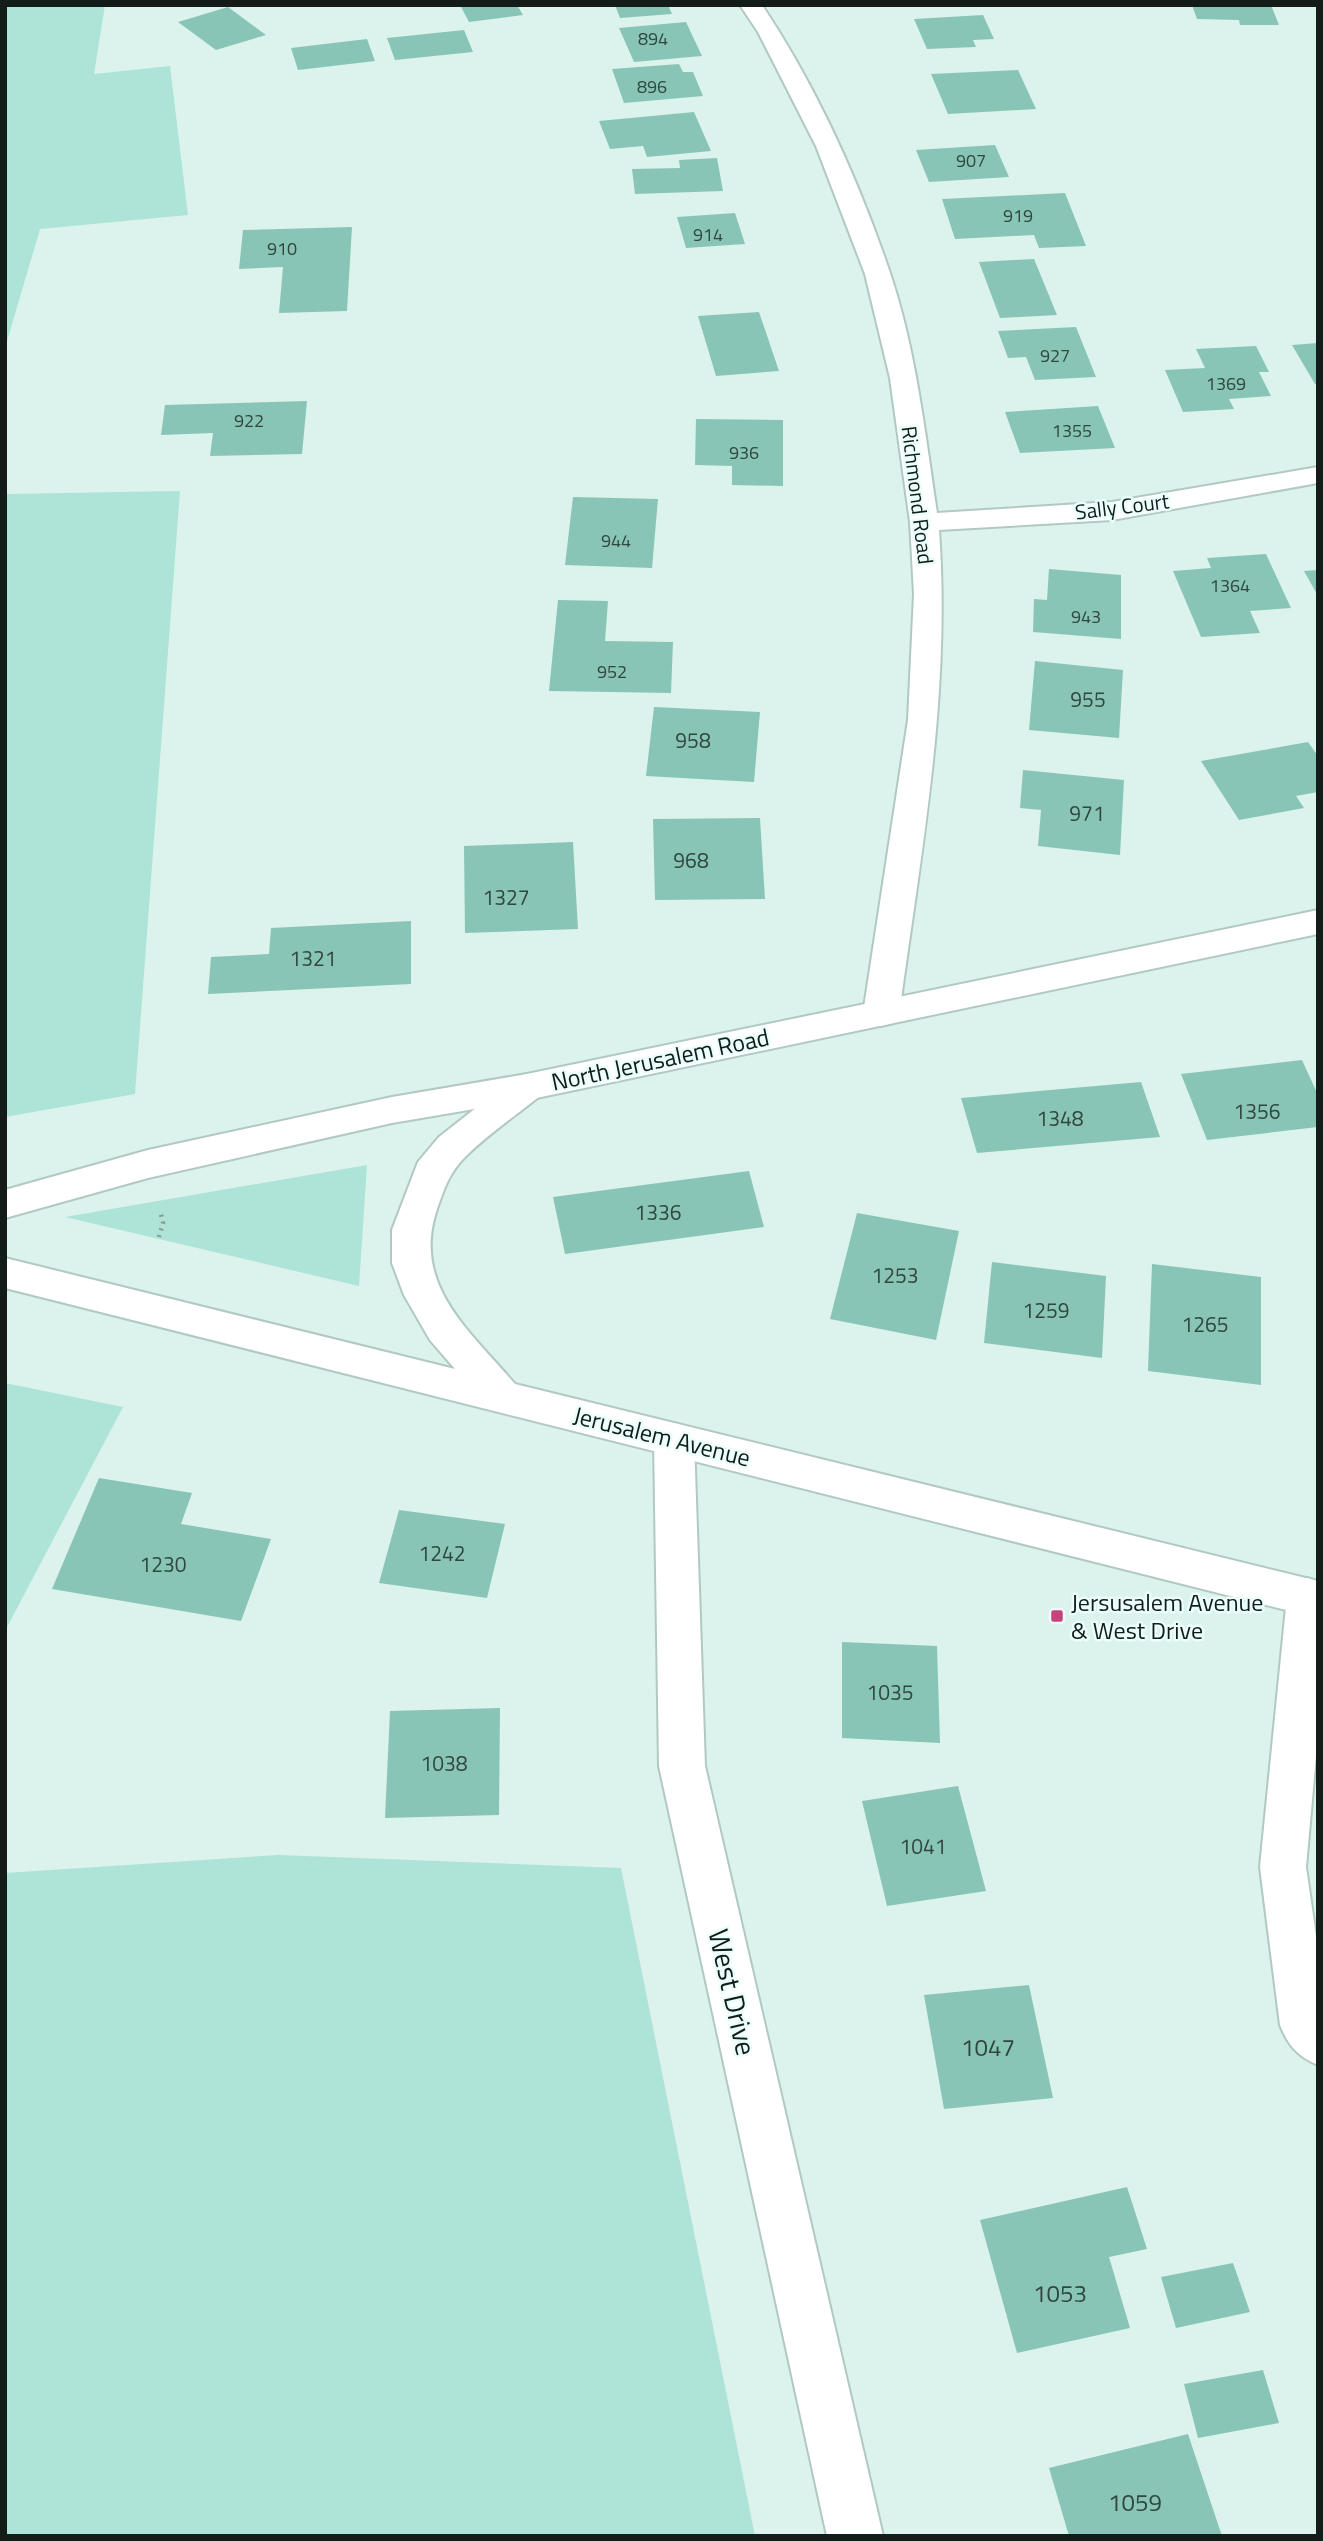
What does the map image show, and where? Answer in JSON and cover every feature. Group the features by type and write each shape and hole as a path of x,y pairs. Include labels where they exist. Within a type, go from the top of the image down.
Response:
{"street":[{"name":"Richmond Road","path":"751,5 769,32 828,146 878,274 903,378 925,522 929,594 924,720 881,1013"},
{"name":"Sally Court","path":"925,522 1112,511 1318,475"},
{"name":"North Jerusalem Road","path":"5,1204 148,1164 392,1110 527,1087 1318,922"},
{"path":"501,1395 444,1329 423,1295 411,1263 411,1230 431,1172 452,1147 527,1087"},
{"name":"Jerusalem Avenue","path":"5,1273 1313,1599"},
{"name":"West Drive","path":"674,1440 682,1766 855,2536"},
{"path":"1313,1599 1283,1867 1304,2025 1318,2041"}],"path":[{"path":"159,1206 163,1223 159,1237"}],"green space":[{"path":"5,5 105,5 94,74 170,66 188,215 40,229 5,348"},
{"path":"180,491 135,1094 5,1117 5,494"},
{"path":"367,1165 359,1286 65,1217"},
{"path":"5,1383 123,1407 5,1631"},
{"path":"278,1855 621,1868 755,2536 5,2536 5,1873"}],"building":[{"path":"460,5 517,5 523,15 469,22"},
{"path":"615,5 668,5 672,14 620,18"},
{"path":"1192,5 1271,5 1279,25 1240,25 1239,20 1197,19"},
{"path":"228,7 266,35 216,50 178,22"},
{"path":"983,15 994,39 973,40 976,47 927,49 914,19"},
{"path":"686,22 702,56 634,62 619,28"},
{"path":"464,30 473,52 395,60 387,38"},
{"path":"367,39 375,61 298,70 291,48"},
{"path":"679,64 683,72 693,72 703,96 624,103 612,69"},
{"path":"1018,70 1036,109 948,114 931,74"},
{"path":"694,112 711,151 647,157 643,146 610,149 599,121"},
{"path":"995,145 1009,177 929,182 916,150"},
{"path":"717,158 723,191 635,194 632,169 680,168 679,160"},
{"path":"1065,193 1086,246 1039,248 1034,235 955,239 942,199"},
{"path":"735,213 745,244 686,248 677,217"},
{"path":"352,227 347,311 279,313 283,267 239,269 243,230"},
{"path":"1034,259 1057,315 1000,318 979,262"},
{"path":"759,312 779,371 716,376 698,316"},
{"path":"1076,327 1096,377 1035,380 1026,357 1008,358 998,331"},
{"path":"1318,343 1318,384 1315,384 1292,345"},
{"path":"1256,346 1269,372 1259,372 1271,396 1229,399 1234,409 1183,412 1165,370 1205,368 1196,349"},
{"path":"307,401 302,454 210,456 213,433 161,435 165,405"},
{"path":"1098,406 1115,448 1020,453 1005,412"},
{"path":"696,419 783,420 783,486 732,485 732,466 695,465"},
{"path":"573,497 658,499 652,568 565,565"},
{"path":"1266,554 1291,608 1250,611 1260,633 1201,637 1173,571 1211,568 1207,558"},
{"path":"1049,569 1121,575 1121,639 1033,632 1034,599 1047,600"},
{"path":"1318,570 1318,596 1304,571"},
{"path":"558,600 608,601 605,641 673,642 671,693 549,691"},
{"path":"1035,661 1123,670 1119,738 1029,730"},
{"path":"654,707 760,712 754,782 646,776"},
{"path":"1308,742 1318,756 1318,792 1296,796 1304,808 1239,820 1201,761"},
{"path":"1023,770 1124,780 1120,855 1038,846 1041,810 1020,808"},
{"path":"760,818 765,899 655,900 653,819"},
{"path":"573,842 578,929 465,933 464,846"},
{"path":"411,921 411,984 208,994 211,957 269,954 271,928"},
{"path":"1302,1060 1318,1095 1318,1127 1207,1140 1181,1074"},
{"path":"1141,1082 1160,1137 977,1153 961,1098"},
{"path":"749,1171 764,1227 565,1254 553,1197"},
{"path":"857,1213 959,1231 936,1340 830,1319"},
{"path":"992,1262 1106,1276 1102,1358 984,1343"},
{"path":"1152,1264 1261,1277 1261,1385 1148,1371"},
{"path":"99,1478 192,1493 181,1524 271,1539 241,1621 52,1589"},
{"path":"399,1510 505,1524 487,1598 379,1583"},
{"path":"842,1642 937,1646 940,1743 842,1738"},
{"path":"500,1708 499,1815 385,1818 390,1711"},
{"path":"958,1786 986,1891 887,1906 862,1801"},
{"path":"1029,1985 1053,2098 944,2109 924,1995"},
{"path":"1127,2187 1147,2249 1109,2257 1130,2328 1017,2353 980,2220"},
{"path":"1233,2263 1250,2312 1176,2328 1161,2277"},
{"path":"1263,2370 1279,2423 1198,2438 1184,2384"},
{"path":"1188,2434 1222,2536 1069,2536 1049,2468"}],"place":[{"name":"Jersusalem Avenue & West Drive","path":"1057,1616"}]}
